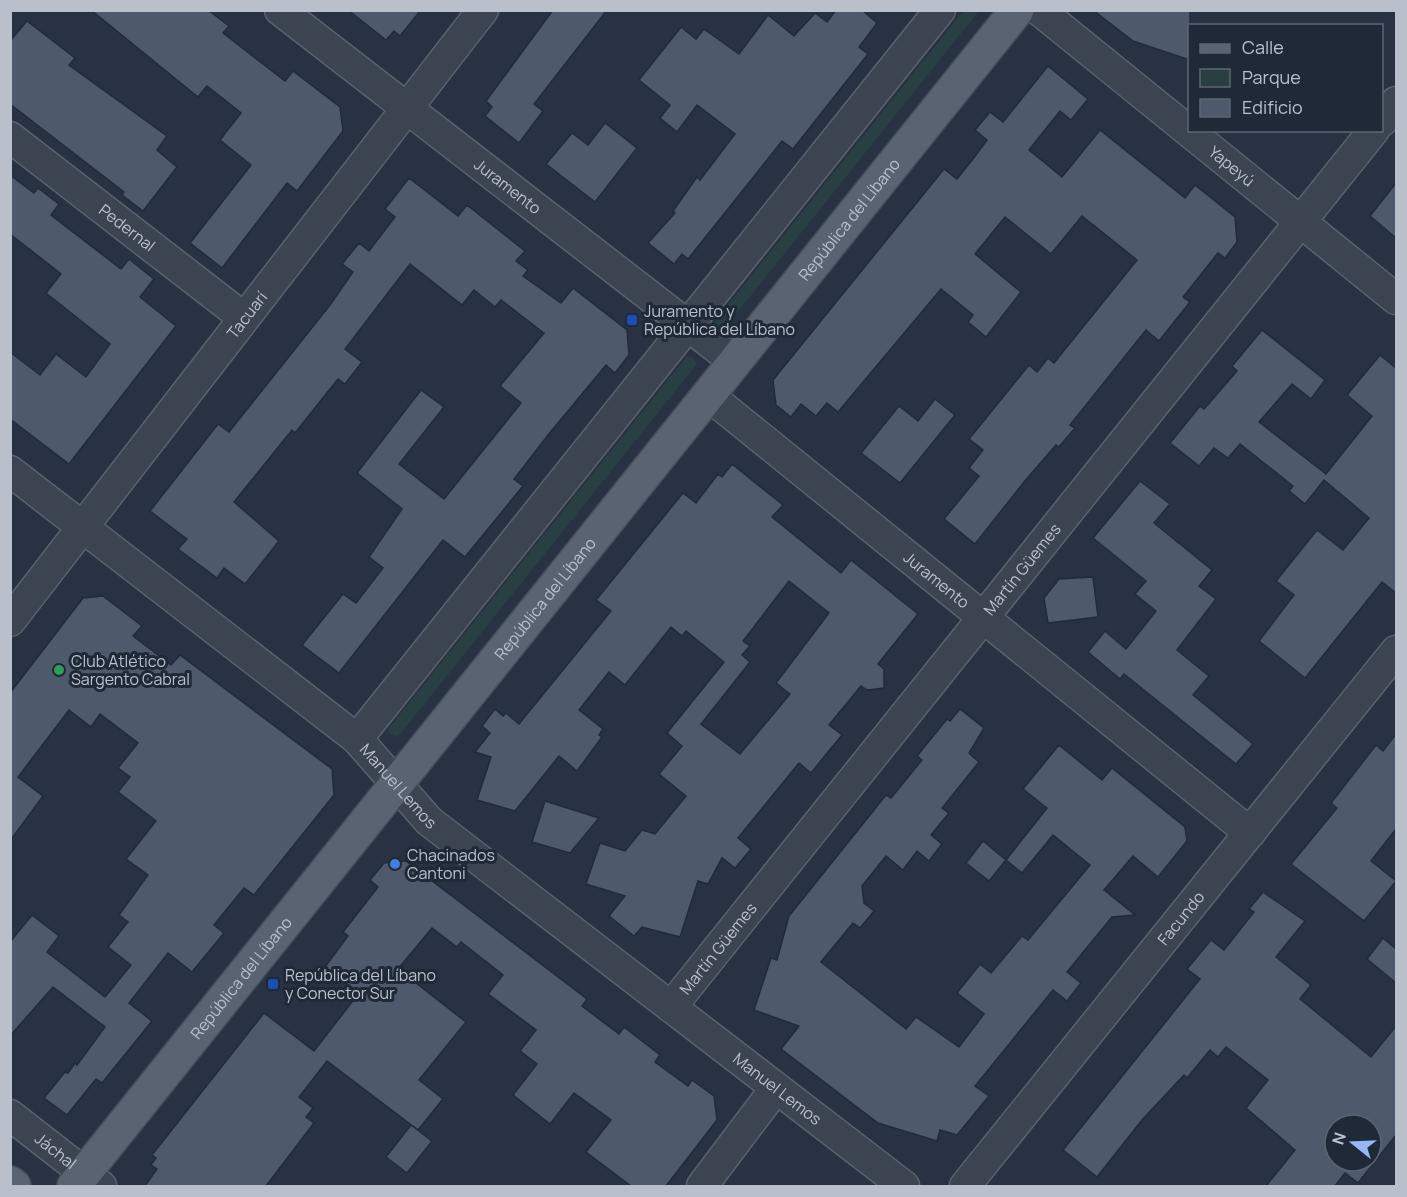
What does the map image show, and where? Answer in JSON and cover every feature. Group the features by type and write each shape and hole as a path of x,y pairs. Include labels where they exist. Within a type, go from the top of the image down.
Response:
{"main road":[{"name":"República del Líbano","path":"86,1182 396,784 1017,10"},
{"path":"10,1184 14,1186"}],"street":[{"name":"Juramento","path":"280,10 735,362"},
{"name":"Tacuarí","path":"10,621 483,10"},
{"path":"357,739 940,10"},
{"name":"Yapeyú","path":"1039,10 1188,131"},
{"path":"1383,120 1396,102"},
{"name":"Yapeyú","path":"1190,132 1396,299"},
{"name":"Martín Güemes","path":"671,1008 1372,132"},
{"name":"Pedernal","path":"10,137 244,318"},
{"name":"Juramento","path":"708,395 1250,833"},
{"name":"Manuel Lemos","path":"10,471 357,739 429,821 904,1186"},
{"name":"Facundo","path":"965,1186 1396,651"},
{"path":"702,1186 776,1088"},
{"name":"Jáchal","path":"10,1115 86,1182"}],"green space":[{"path":"964,10 979,11 724,329 717,326 715,321"},
{"path":"687,356 694,358 697,364 398,737 390,734 388,729"}],"building":[{"path":"91,10 208,10 229,26 223,33 285,81 293,71 340,107 343,131 297,191 287,183 222,268 190,243 251,165 220,140 241,113 207,86 198,97"},
{"path":"348,10 421,10 400,36 394,31 386,40"},
{"path":"553,10 607,10 534,104 543,111 519,143 485,116 492,107 486,101"},
{"path":"836,10 862,10 877,23 859,47 868,54 793,149 782,141 688,259 682,254 674,264 648,243 675,213 673,211 697,177 700,180 735,134 697,105 677,132 660,118 670,105 639,80 681,27 696,39 704,29 739,54 768,15 794,36 815,13 827,22"},
{"path":"1093,10 1190,10 1188,59 1133,41"},
{"path":"27,21 75,58 69,65 167,136 157,150 177,167 143,211 122,195 124,192 10,104 10,41"},
{"path":"1048,66 1088,99 1071,120 1060,111 1029,150 1062,177 1100,130 1185,198 1195,185 1235,217 1237,242 1225,258 1218,253 1183,297 1190,302 1159,341 1146,330 1070,425 1075,428 1059,447 1056,445 1024,482 975,544 944,519 979,476 969,468 983,450 969,439 1029,365 1037,372 1048,358 1054,363 1137,260 1082,216 1051,254 1005,217 975,254 1021,292 986,337 968,322 973,315 941,289 838,412 827,403 816,416 801,404 791,417 776,405 773,380 944,169 957,179 987,140 975,130 990,112 1003,122"},
{"path":"605,123 637,148 595,202 546,164 572,133 588,145"},
{"path":"10,175 34,193 38,188 59,204 51,215 121,269 129,259 154,279 140,297 176,326 69,464 10,419 10,352 40,375 56,354 86,377 110,344 46,293 61,274 10,234"},
{"path":"409,178 458,216 467,205 525,251 516,261 528,270 523,276 561,303 573,288 627,330 629,355 615,373 606,365 548,435 514,479 523,486 465,557 443,540 339,673 302,645 343,594 356,603 383,568 369,557 402,509 357,473 421,390 444,407 399,464 444,499 521,403 500,386 544,333 501,300 495,307 474,290 462,305 410,264 345,349 362,362 345,384 338,379 295,433 292,430 234,502 279,541 245,584 224,568 217,578 178,549 187,539 150,511 218,424 229,432 330,305 353,272 342,264 359,243 369,251 395,217 385,209"},
{"path":"1396,183 1396,238 1370,216"},
{"path":"1262,330 1325,380 1311,399 1292,384 1259,422 1326,474 1372,416 1347,395 1380,355 1396,368 1396,593 1382,582 1305,678 1259,641 1294,595 1276,581 1317,530 1343,550 1369,518 1324,480 1305,504 1289,491 1293,486 1240,444 1228,458 1214,448 1199,466 1170,443 1200,406 1204,409 1237,371 1232,366"},
{"path":"935,399 955,415 900,483 861,453 899,406 918,421"},
{"path":"732,464 783,505 772,517 841,573 851,560 918,614 878,664 884,669 884,688 867,690 861,686 829,725 842,735 811,773 799,763 738,838 751,849 735,868 722,858 708,884 698,881 680,937 642,927 634,936 609,916 625,896 586,884 600,843 625,851 642,830 655,834 686,796 659,774 682,746 667,733 724,662 686,631 682,636 671,627 625,685 609,672 579,710 603,729 599,735 602,737 577,771 559,756 515,811 477,800 491,757 475,752 490,733 482,726 495,709 503,716 506,713 519,724 611,611 596,600 683,493 696,503 718,474 722,477","holes":["789,581 829,613 776,683 790,694 740,754 701,724 750,662 742,655 750,646 743,641"]},
{"path":"1140,481 1170,504 1154,523 1212,570 1199,586 1216,599 1177,650 1209,676 1193,695 1253,744 1236,764 1124,674 1120,679 1088,652 1105,631 1126,649 1156,611 1135,594 1146,581 1093,538"},
{"path":"1093,577 1098,617 1048,623 1044,598 1059,579"},
{"path":"103,596 142,626 133,636 171,665 180,655 332,769 334,795 254,895 244,888 214,925 224,933 192,972 168,953 129,1003 152,1021 102,1083 96,1079 67,1115 44,1098 65,1072 68,1073 75,1063 77,1065 105,1027 53,987 10,1036 10,942 32,915 59,936 47,952 105,997 131,965 108,947 128,922 119,915 148,875 126,859 156,821 118,792 130,777 118,768 138,743 100,714 91,727 69,710 18,777 43,796 10,841 10,693 83,598"},
{"path":"960,709 984,728 969,753 979,762 942,808 949,813 931,835 942,844 929,861 917,851 903,870 886,856 862,886 864,903 874,911 860,928 853,923 821,962 906,1029 916,1017 959,1047 984,1014 957,993 980,964 991,973 1022,936 1028,940 1090,865 1053,835 1022,873 1006,860 1047,808 1023,789 1059,745 1102,780 1112,768 1185,827 1187,841 1158,877 1133,856 1104,890 1135,915 1112,917 1067,972 1081,983 1067,1001 1053,990 975,1086 989,1096 957,1135 940,1130 937,1141 878,1123 781,1049 799,1026 754,1010 771,958 777,960 789,916 886,795 891,798 922,760 917,756 947,719 950,721"},
{"path":"1396,734 1396,829 1371,861 1396,881 1364,921 1291,864 1337,808 1331,803 1376,745 1383,751"},
{"path":"545,801 599,818 570,853 532,842"},
{"path":"983,841 1006,860 989,881 966,863"},
{"path":"406,861 587,999 582,1006 619,1034 624,1027 660,1055 655,1062 688,1086 692,1080 714,1096 717,1120 666,1186 631,1186 586,1152 611,1120 574,1093 550,1124 513,1095 537,1064 520,1051 536,1030 488,994 503,975 461,942 457,947 432,928 398,969 466,1022 419,1080 443,1099 418,1130 327,1061 299,1097 313,1108 306,1117 314,1123 266,1186 145,1186 157,1169 151,1165 156,1158 152,1155 264,1013 314,1051 359,993 325,967 348,936 343,932 378,887 370,880 384,863"},
{"path":"1263,892 1305,921 1276,957 1311,985 1300,999 1371,1057 1396,1026 1396,1135 1383,1151 1383,1113 1323,1113 1323,1173 1345,1173 1335,1186 1266,1186 1295,1150 1246,1108 1268,1080 1226,1047 1218,1057 1210,1050 1187,1078 1184,1075 1142,1120 1097,1177 1063,1150 1200,979 1187,969 1211,940 1224,950 1254,912 1249,909"},
{"path":"1383,938 1396,949 1396,983 1367,959"},
{"path":"411,1125 432,1141 407,1173 386,1157"},
{"path":"1345,1173 1366,1173 1358,1183"}],"place":[{"name":"Juramento y República del Líbano","path":"632,320"},
{"name":"Club Atlético Sargento Cabral","path":"59,670"},
{"name":"Chacinados Cantoni","path":"395,864"},
{"name":"República del Líbano y Conector Sur","path":"273,984"}]}
